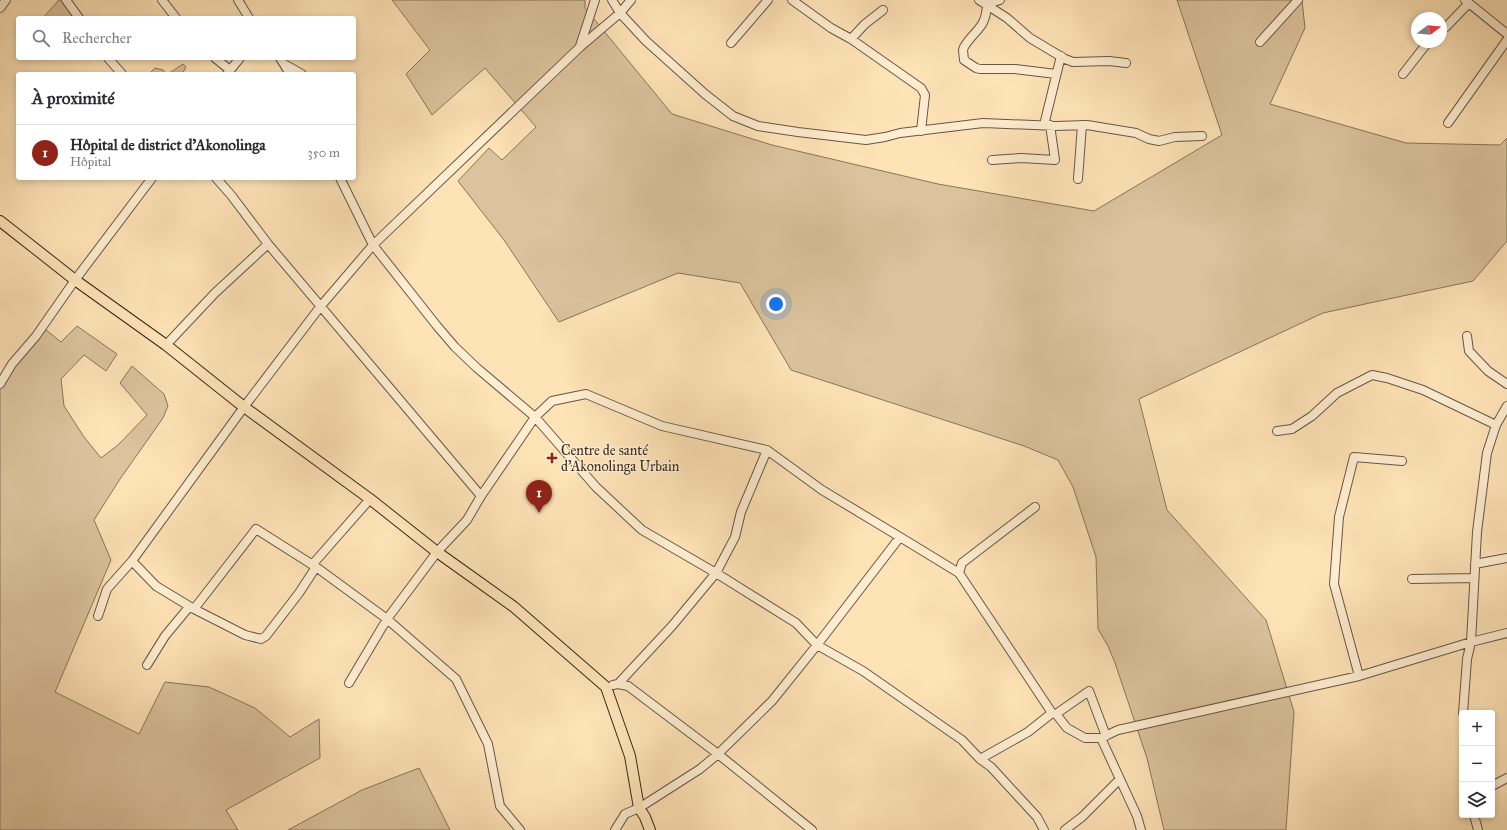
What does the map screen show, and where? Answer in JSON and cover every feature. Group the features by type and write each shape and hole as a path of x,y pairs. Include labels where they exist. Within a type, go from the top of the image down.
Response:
{"main road":[{"path":"0,221 75,280 166,345 244,407 370,500 437,552 514,607 606,687 630,756 639,808 650,830"}],"street":[{"path":"0,8 6,0"},
{"path":"66,0 78,16"},
{"path":"162,0 174,16"},
{"path":"238,0 248,16"},
{"path":"580,47 595,0"},
{"path":"612,0 620,13 646,41 705,94 733,116 758,126 866,140 900,133 983,123 1082,125 1136,133 1149,139 1159,141 1175,137 1202,136"},
{"path":"98,616 108,589 132,560 244,407 320,307 373,245 580,47 620,13 631,0"},
{"path":"731,42 768,0"},
{"path":"792,0 921,88 925,97 921,131"},
{"path":"979,0 1007,18 1030,38 1073,62 1109,60 1126,63"},
{"path":"987,4 1000,0"},
{"path":"1260,42 1298,0"},
{"path":"1447,26 1467,1 1507,34"},
{"path":"987,4 984,23 964,47 964,60 976,68 1015,69 1056,74"},
{"path":"851,39 883,10"},
{"path":"1448,123 1507,40"},
{"path":"1403,74 1423,48"},
{"path":"992,160 1022,158 1055,160 1047,125 1056,74 1061,56"},
{"path":"110,60 120,72"},
{"path":"217,60 228,72 238,60"},
{"path":"282,61 289,72"},
{"path":"282,61 299,72"},
{"path":"1078,179 1082,125"},
{"path":"0,384 12,364 36,336 75,280 150,180"},
{"path":"221,180 268,244 481,496"},
{"path":"341,180 373,245 455,347 535,417 596,487 642,530 716,573 796,623 817,645 870,675 962,740 980,759 991,767 1037,817 1044,830"},
{"path":"166,345 215,293 268,244"},
{"path":"1467,336 1469,351 1488,371 1507,384"},
{"path":"1277,431 1292,429 1312,416 1337,393 1372,375 1387,378 1428,392 1496,425"},
{"path":"349,683 387,619 437,552 466,520 535,417 552,401 586,394 662,426 767,450 822,490 959,573 1054,714 1067,728 1085,738 1103,737 1118,730 1359,676 1471,642 1507,633"},
{"path":"1463,710 1467,659 1471,642 1477,532 1487,453 1496,425 1507,406"},
{"path":"618,684 672,626 716,573 735,537 741,512 767,450"},
{"path":"1359,676 1334,584 1339,517 1354,457 1402,461"},
{"path":"132,560 156,586 192,608 240,633 261,639 266,636 299,593 314,566 370,500"},
{"path":"959,573 962,563 1035,507"},
{"path":"147,665 165,636 192,608 256,529 314,566 387,619 456,679 488,744 500,806 520,830"},
{"path":"615,830 625,814 639,808 700,769 718,754 772,700 817,645 900,537"},
{"path":"1475,564 1507,558"},
{"path":"1412,579 1474,578"},
{"path":"1456,647 1467,659"},
{"path":"606,687 618,684 628,686 718,754 812,830"},
{"path":"980,759 1028,732 1089,691 1103,737 1137,816 1141,830"},
{"path":"1495,784 1507,778"},
{"path":"1065,830 1082,817 1120,779"},
{"path":"1475,818 1478,830"}],"shaded area":[{"path":"59,0 61,0 73,16 45,16"},
{"path":"392,0 585,0 585,8 672,114 772,145 938,184 1094,211 1222,135 1177,0 1302,0 1305,28 1270,104 1406,143 1500,145 1507,138 1507,241 1473,281 1323,313 1139,399 1167,510 1266,620 1294,712 1286,830 1164,830 1147,758 1115,663 1108,646 1098,629 1096,557 1073,487 1058,460 1024,446 791,370 740,283 678,273 559,322 504,240 458,181 489,148 502,160 536,127 485,68 432,115 406,74 430,50"},
{"path":"183,64 186,67 183,72 171,72"},
{"path":"155,68 163,70 164,72 151,72"},
{"path":"77,326 117,354 106,371 84,355 61,379 64,406 84,437 101,458 118,445 147,415 120,383 132,366 164,394 168,406 163,418 120,479 94,520 111,560 55,692 139,734 165,682 209,687 255,708 290,737 319,719 320,758 226,810 238,830 0,830 0,384 36,336 46,330 61,342"},
{"path":"419,768 450,830 288,830 362,790"}],"place":[{"name":"Centre de santé d'Akonolinga Urbain","path":"552,458"},
{"name":"Hôpital de district d'Akonolinga","path":"539,513"}]}
